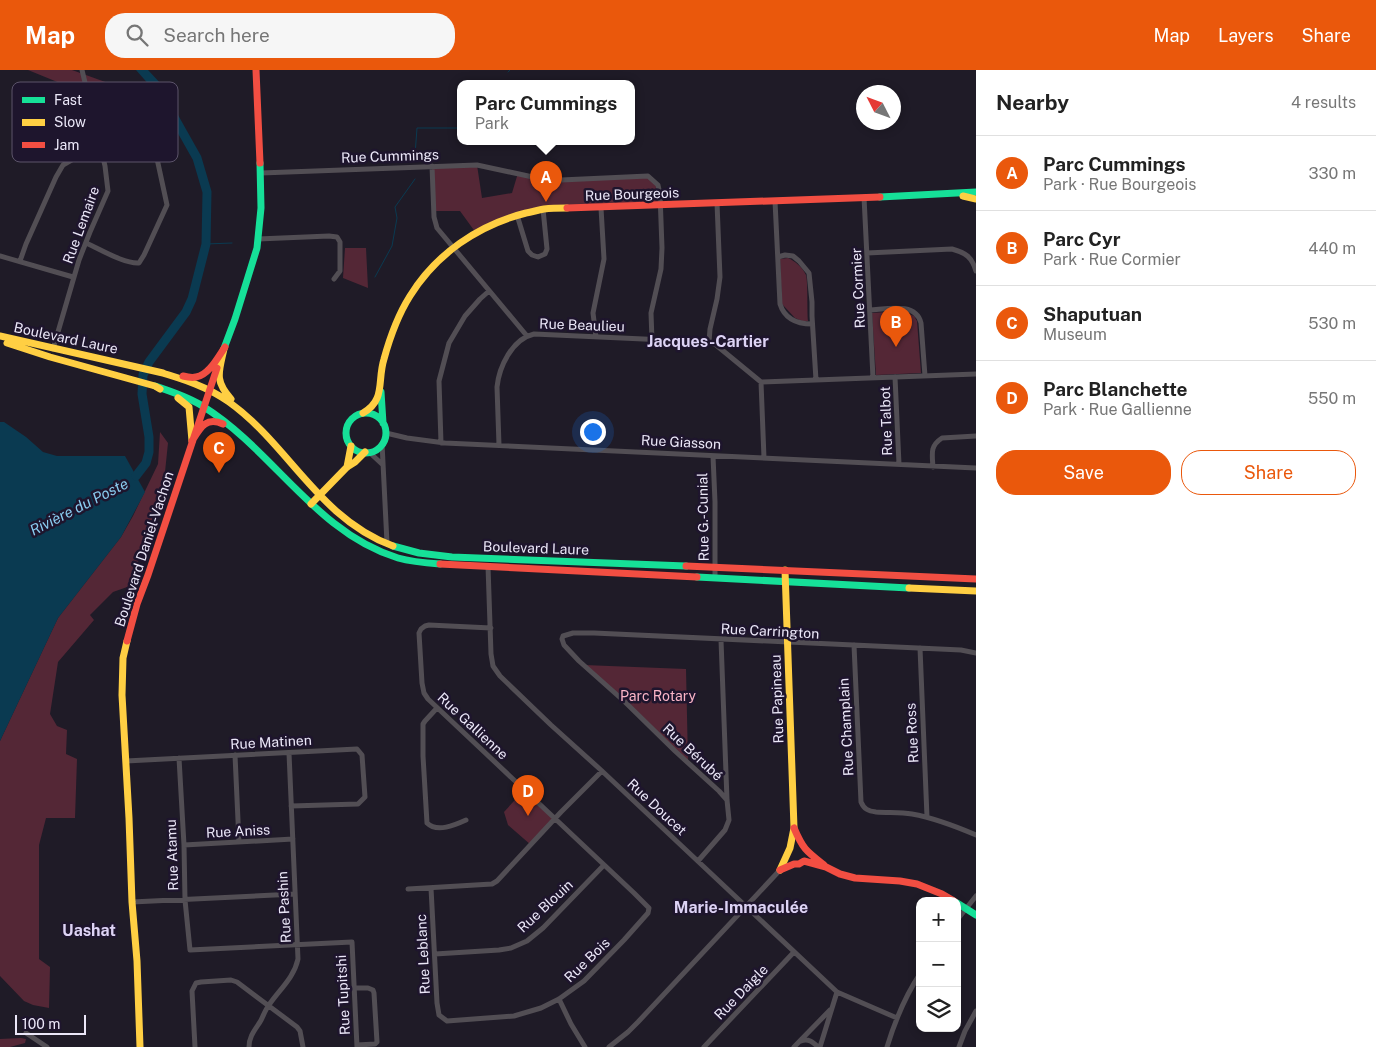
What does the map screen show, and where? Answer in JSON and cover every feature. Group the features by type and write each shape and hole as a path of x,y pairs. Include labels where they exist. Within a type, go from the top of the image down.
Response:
{"main road":[{"name":"Boulevard Daniel-Vachon","path":"140,1047 122,695 124,649 137,604 224,347 235,320 254,257 261,208 256,70"},
{"name":"Rue Bourgeois","path":"363,413 371,409 378,398 382,370 391,335 408,297 420,280 453,248 487,227 517,215 543,209 976,192"},
{"name":"Rue Bourgeois","path":"952,194 976,199"},
{"name":"Boulevard Laure","path":"0,336 159,372 210,390 230,402 256,425 319,496 339,514 365,533 413,552 452,558 715,567 976,579"},
{"name":"Boulevard Laure","path":"0,340 50,357 155,386 204,406 241,436 311,504 348,533 398,558 416,562 488,567 976,591"},
{"path":"159,372 192,377 200,376 206,372 224,347"},
{"path":"224,347 219,382 223,391 243,413"},
{"path":"155,386 184,402 189,407 192,441"},
{"name":"Rue Bourgeois","path":"380,388 383,397 383,424"},
{"path":"311,504 346,467 367,452 379,447 382,443 386,433 380,419 375,415 363,413 352,418 346,429 351,446 367,452"},
{"path":"192,441 206,422 214,420 221,422 241,436"},
{"path":"346,467 351,446"},
{"name":"Rue Papineau","path":"785,570 794,828"},
{"path":"794,828 801,845 826,867"},
{"path":"794,828 789,851 789,860 794,864"},
{"path":"780,870 789,851 795,845 801,845"},
{"path":"780,870 804,861 807,852"},
{"path":"804,861 855,878 917,884 947,897"},
{"path":"961,905 976,915"}],"street":[{"path":"20,261 56,178 63,165 68,162"},
{"name":"Rue Lemaire","path":"50,357 73,278 108,191 104,162"},
{"path":"86,242 121,259 139,263 167,205 158,162"},
{"name":"Rue Cummings","path":"261,173 477,165 549,179 648,176 658,185 660,194 662,256 661,270 651,313 652,340"},
{"name":"Rue Beaulieu","path":"432,166 435,222 439,230 527,336 534,334 709,342"},
{"name":"Rue Cormier","path":"864,197 873,378"},
{"path":"775,201 781,309 786,316 797,323 812,324"},
{"path":"718,203 720,277 709,342 716,345 761,382 976,374"},
{"path":"596,337 593,313 604,259 601,208"},
{"path":"517,215 528,251 538,257 545,254 547,250 543,209"},
{"path":"258,238 337,237 340,242 340,271 334,279"},
{"path":"867,253 952,249 961,251 969,257 976,271"},
{"path":"0,256 73,278"},
{"path":"778,257 794,256 809,273 812,295 816,380"},
{"path":"441,443 439,380 449,343 465,316 489,291"},
{"path":"870,310 908,309 919,315 925,376"},
{"path":"498,446 498,378 512,349 527,336"},
{"name":"Rue Talbot","path":"896,377 899,464"},
{"path":"761,382 764,458"},
{"name":"Rue Giasson","path":"386,433 441,443 976,468"},
{"path":"933,467 932,452 936,442 948,437 976,436"},
{"path":"382,443 387,543"},
{"path":"367,452 384,465"},
{"name":"Rue G.-Cunial","path":"713,456 715,502 714,578"},
{"name":"Rue Doucet","path":"487,558 491,654 493,666 496,670 551,725 837,992 898,1018"},
{"name":"Rue Gallienne","path":"490,628 429,625 421,629 419,633 419,646 424,693 437,708 647,906 648,910"},
{"name":"Rue Carrington","path":"563,636 573,633 961,650 976,653"},
{"name":"Rue Bérubé","path":"563,636 564,645 579,661 625,702 727,800"},
{"path":"698,861 725,830 729,820 721,640"},
{"name":"Rue Champlain","path":"854,646 861,802 863,807 876,812 926,817"},
{"name":"Rue Ross","path":"920,648 926,817"},
{"path":"437,708 423,724 427,822 430,826 440,828 466,820"},
{"name":"Rue Matinen","path":"126,761 356,749 362,755 365,797 358,804 291,806"},
{"name":"Rue Pashin","path":"249,1047 250,1036 261,1021 269,1005 296,968 298,959 289,753"},
{"path":"235,756 239,842"},
{"name":"Rue Atamu","path":"179,758 185,900 190,950 297,945"},
{"path":"408,889 492,884 498,881 602,771"},
{"path":"926,817 976,835"},
{"name":"Rue Aniss","path":"184,845 292,839"},
{"name":"Rue Blouin","path":"435,954 499,950 511,948 527,941 543,928 604,865"},
{"path":"608,1047 633,1027 780,870"},
{"name":"Rue Leblanc","path":"431,888 437,1003 439,1015 442,1018"},
{"path":"132,902 295,894"},
{"path":"961,915 976,896"},
{"name":"Rue Bois","path":"442,1018 447,1021 514,1016 541,1008 559,999 584,981 640,923 648,913 648,910"},
{"name":"Rue Tupitshi","path":"297,945 352,942 357,1046"},
{"name":"Rue Daigle","path":"704,1047 794,952"},
{"path":"195,1047 192,991 196,983 224,980 237,982 297,1026 300,1031 303,1047"},
{"path":"887,1047 910,988 916,980"},
{"path":"354,988 373,990 377,1042 375,1044 357,1046"},
{"path":"799,1042 808,1040 819,1047 837,992"},
{"path":"559,999 585,1047"},
{"path":"794,1047 832,1007"},
{"path":"959,1047 976,1011"},
{"path":"26,1033 47,1047"}],"green space":[{"path":"28,70 72,70 105,82 57,82"},
{"path":"477,165 482,198 512,193 518,173 542,179 648,176 655,181 660,205 543,209 476,233 460,211 433,211 432,166"},
{"path":"345,248 366,248 368,288 343,278"},
{"path":"788,258 799,265 806,275 808,321 795,318 782,304 780,259"},
{"path":"903,311 914,316 917,321 921,373 876,375 872,313"},
{"path":"160,432 168,443 166,478 130,586 113,592 90,615 94,620 58,662 50,714 57,726 67,730 66,754 77,759 75,818 46,818 39,845 39,959 50,967 49,1008 33,1005 24,1001 0,976 0,741 58,618 121,537 133,516 158,464"},
{"name":"Parc Rotary","path":"584,665 686,669 688,762"},
{"path":"524,790 556,820 531,845 508,825 504,812"},
{"path":"0,1039 26,1039 25,1043 10,1047 0,1047"}],"water":[{"path":"136,70 148,70 159,82 147,82"},
{"path":"0,422 4,422 26,437 43,452 57,456 125,456 145,492 121,537 58,618 0,741"}],"waterway":[{"name":"Rivière du Poste","path":"136,476 146,463 149,452 149,437 142,394 143,375 149,362 186,312 192,299 206,244 207,192 197,158 178,124"},
{"path":"415,155 417,128 457,128"},
{"path":"375,277 392,246 397,218 395,207 415,179"},
{"path":"206,244 232,243"}],"traffic: fast":[{"path":"223,351 257,248 261,208 260,163"},
{"path":"880,197 976,192"},
{"path":"155,386 192,400 229,425 296,490 343,530 369,546 398,558 440,564"},
{"path":"381,392 383,423"},
{"path":"366,413 380,419 386,433 380,447 366,453 352,447 346,433 352,419 366,413"},
{"path":"393,546 419,553 452,557 686,566"},
{"path":"697,577 909,588"},
{"path":"961,906 976,915"}],"traffic: slow":[{"path":"963,196 976,199"},
{"path":"363,413 370,408 378,396 384,359 402,311 420,281 432,267 460,243 491,225 526,213 550,208 567,208"},
{"path":"0,336 163,373"},
{"path":"7,343 160,389"},
{"path":"224,349 219,376 222,386 231,399"},
{"path":"159,372 204,388 229,402 270,439 324,500 344,518 367,534 393,546"},
{"path":"178,398 189,407 192,441"},
{"path":"347,467 351,446"},
{"path":"311,504 347,467 365,452"},
{"path":"780,870 790,848 794,828 785,570"},
{"path":"909,588 976,591"},
{"path":"127,641 123,658 122,695 140,1047"}],"traffic: jam":[{"path":"256,70 260,163"},
{"path":"567,208 880,197"},
{"path":"183,376 201,376 213,365 225,347"},
{"path":"127,641 137,604 217,368"},
{"path":"192,441 208,422 212,421 223,424"},
{"path":"440,564 697,577"},
{"path":"686,566 976,579"},
{"path":"794,828 806,849 824,865"},
{"path":"780,870 804,861 855,878 917,884 947,897"}],"place":[{"name":"Parc Cummings","path":"546,202"},
{"name":"Parc Cyr","path":"896,347"},
{"name":"Shaputuan","path":"219,473"},
{"name":"Parc Blanchette","path":"528,816"}],"district":[{"name":"Jacques-Cartier","path":"708,341"},
{"name":"Marie-Immaculée","path":"741,907"},
{"name":"Uashat","path":"89,930"}]}
